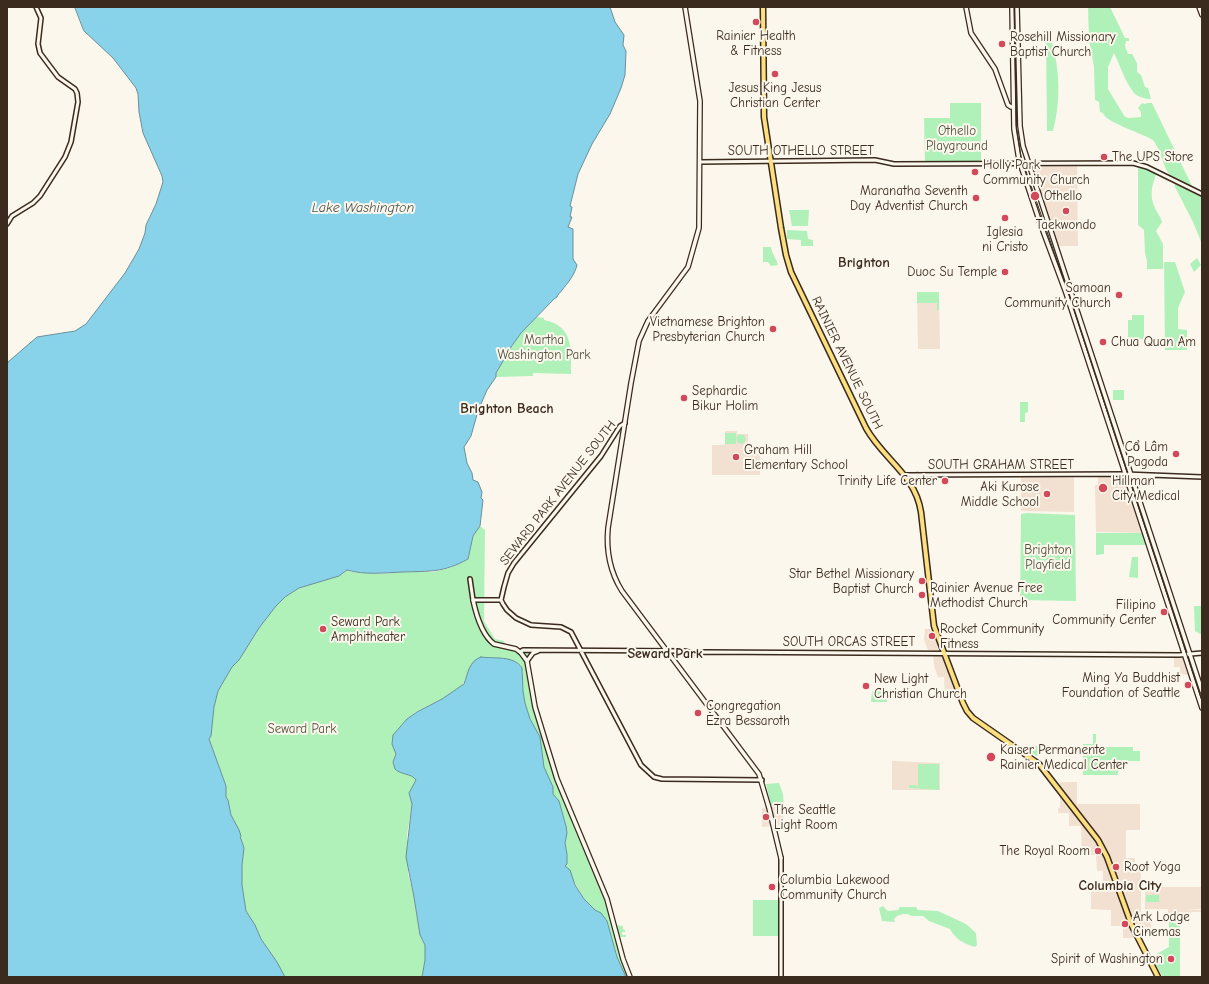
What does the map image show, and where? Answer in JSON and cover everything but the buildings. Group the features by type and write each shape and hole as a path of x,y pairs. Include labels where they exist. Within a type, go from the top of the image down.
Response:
{"main road":[{"name":"SEWARD PARK AVENUE SOUTH","path":"685,7 700,101 699,228 694,249 685,270 648,321 636,352 608,532 609,556 613,573 620,587 758,772 762,780 781,858"},
{"name":"RAINIER AVENUE SOUTH","path":"764,7 764,117 786,255 791,272 869,433 911,484 916,494 920,507 933,620 964,706 969,714 976,720 1039,764 1100,842 1107,857 1132,926 1158,977"},
{"path":"966,7 971,33 995,69 1009,106 1013,105 1020,107"},
{"path":"1012,7 1014,134 1020,164 1066,292 1202,708"},
{"path":"1017,7 1021,137 1028,164 1202,691"},
{"path":"1199,7 1202,15"},
{"path":"473,600 482,628 490,642 513,648 520,652 527,661 535,707 557,778 607,899 623,958 630,977"}],"street":[{"path":"7,224 12,216 34,203 65,157 72,142 78,102 78,93 75,89 56,74 40,53 38,44 41,18 36,7"},
{"name":"SOUTH OTHELLO STREET","path":"700,162 875,160 894,164 1131,163 1142,165 1159,172 1202,194"},
{"path":"8,214 12,216"},
{"name":"SEWARD PARK AVENUE SOUTH","path":"501,600 506,578 514,563 601,456 620,426 625,424"},
{"path":"911,484 912,478 917,474"},
{"name":"SOUTH GRAHAM STREET","path":"904,475 1018,474 1202,477"},
{"path":"470,579 473,600 501,600 509,612 523,622 537,626 560,626 571,632 641,765 654,777 667,779 762,780"},
{"name":"SOUTH ORCAS STREET","path":"520,652 523,650 581,650 668,651 693,653 1191,655 1202,653"},
{"path":"527,661 533,653 540,650"},
{"path":"781,858 781,977"}],"shaded area":[{"path":"1077,166 1078,246 1058,246 1033,169 1035,167"},
{"path":"917,292 939,292 940,349 918,349"},
{"name":"Graham Hill Elementary School","path":"725,431 737,431 737,434 748,434 748,447 760,447 760,475 712,475 712,445 725,445"},
{"name":"Aki Kurose Middle School","path":"1021,476 1074,477 1074,512 1021,511"},
{"path":"1098,476 1125,476 1144,533 1096,532 1095,485 1098,485"},
{"path":"925,629 932,629 954,690 945,694 944,677 938,677 934,666 933,651 928,650 924,640"},
{"path":"1174,658 1183,658 1189,675 1180,674 1180,667 1174,667"},
{"path":"892,761 940,763 940,790 892,790"},
{"path":"1060,782 1077,782 1077,804 1140,804 1140,830 1126,830 1126,858 1135,858 1135,871 1141,871 1141,914 1151,914 1151,929 1130,929 1134,938 1123,938 1123,926 1111,926 1111,910 1091,909 1091,886 1103,886 1103,871 1097,871 1096,855 1082,855 1081,826 1069,826 1069,813 1058,813 1058,808 1060,808"},
{"path":"784,806 783,825 762,827 762,808"},
{"path":"1145,887 1202,887 1202,909 1185,909 1202,910 1202,912 1191,912 1190,915 1177,915 1177,925 1170,915 1168,915 1168,909 1145,909"}],"green space":[{"path":"1088,7 1110,7 1125,38 1129,38 1129,41 1126,41 1125,46 1128,54 1132,54 1137,63 1137,72 1141,75 1145,87 1148,88 1151,99 1142,98 1134,93 1125,79 1114,53 1108,67 1108,89 1125,117 1141,117 1141,112 1138,108 1142,103 1152,103 1193,188 1176,180 1169,174 1154,141 1116,124 1100,112 1099,102 1095,100 1094,67 1089,39"},
{"path":"1046,39 1051,39 1058,73 1058,97 1056,120 1053,131 1047,131"},
{"name":"Othello Playground","path":"950,103 981,103 981,162 925,162 924,118 950,118"},
{"path":"1138,167 1147,169 1156,174 1152,187 1152,199 1162,222 1156,231 1163,244 1163,269 1147,269 1144,230 1138,225"},
{"path":"1176,184 1202,197 1202,244 1193,222 1174,185"},
{"path":"789,210 809,210 808,226 792,226"},
{"path":"787,230 807,231 808,239 813,240 813,246 801,246 801,240 787,239"},
{"path":"763,247 771,247 778,265 771,266 768,262 763,262"},
{"path":"1197,258 1201,265 1194,272 1190,264"},
{"path":"1164,262 1175,262 1185,292 1178,308 1178,329 1187,330 1187,350 1165,350"},
{"path":"917,292 939,292 939,310 937,310 937,303 917,303"},
{"path":"1132,315 1144,315 1144,339 1128,339 1128,320 1132,320"},
{"name":"Martha Washington Park","path":"536,317 544,318 544,320 554,323 561,327 566,333 569,340 571,356 571,374 533,373 533,376 496,377 496,373 517,338"},
{"path":"1113,390 1124,390 1124,400 1113,400"},
{"path":"1020,402 1028,402 1028,412 1025,413 1025,422 1020,422"},
{"path":"725,433 736,433 736,444 725,444"},
{"path":"739,435 743,435 745,439 743,443 739,443 737,441 737,437"},
{"name":"Brighton Playfield","path":"1021,514 1075,515 1076,601 1020,600"},
{"name":"Seward Park","path":"480,526 485,530 484,621 495,639 504,641 507,649 534,651 527,664 532,695 557,779 574,822 572,823 605,899 629,977 625,977 617,955 610,928 605,919 585,900 565,866 567,864 565,843 567,833 564,817 559,801 553,794 553,787 544,767 540,737 530,719 525,703 523,691 523,671 502,658 493,659 470,668 461,686 442,699 416,712 407,719 393,735 392,743 396,754 393,761 395,769 411,776 416,780 410,791 412,804 407,835 408,873 414,897 420,935 425,945 425,960 422,977 285,977 277,962 261,939 255,925 246,911 242,885 244,848 240,838 240,833 231,815 226,797 226,786 209,739 211,736 214,707 218,691 232,667 239,660 259,628 276,606 285,597 299,588 333,578 343,574 347,570 351,572 382,574 401,572 433,572 450,568 468,559 473,536"},
{"path":"1096,533 1143,533 1147,545 1104,545 1104,554 1096,555"},
{"path":"1132,557 1138,557 1138,578 1129,577"},
{"path":"1194,606 1202,606 1202,635 1195,631"},
{"path":"872,691 887,691 887,702 871,702"},
{"path":"1093,734 1096,734 1096,747 1133,747 1133,751 1140,751 1140,761 1119,761 1118,775 1083,775 1083,744 1093,744"},
{"path":"1029,746 1045,747 1037,756 1027,750"},
{"path":"918,764 939,764 939,790 909,788 909,785 916,785 918,787"},
{"path":"779,783 783,794 784,806 773,806 771,805 766,784"},
{"path":"1146,895 1159,895 1159,902 1146,902"},
{"path":"753,900 778,900 778,936 753,936"},
{"path":"883,906 888,911 898,910 900,907 916,907 918,910 938,911 966,924 976,933 977,945 975,947 964,943 954,936 950,929 929,921 923,916 903,914 894,919 895,922 882,921 879,908"},
{"path":"1169,915 1180,915 1180,977 1163,977 1151,957 1169,947"},
{"path":"616,925 623,926 625,932 622,932 622,935 626,935 626,937 619,937"}],"water":[{"name":"Lake Washington","path":"75,7 610,7 615,22 624,35 623,45 626,51 625,75 621,88 610,114 592,144 578,174 570,206 572,207 570,217 572,217 568,227 573,229 573,259 577,265 576,268 571,278 557,297 521,333 511,347 508,355 496,373 496,377 487,390 478,411 471,436 464,447 467,463 472,473 473,480 478,482 482,492 481,498 483,500 480,526 473,536 468,559 451,567 428,571 361,573 347,570 339,576 299,588 285,597 276,606 259,628 239,660 232,667 218,691 214,707 211,736 209,739 226,786 226,797 231,815 239,830 244,848 242,885 246,911 255,925 261,939 277,962 285,977 7,977 7,366 8,362 37,337 75,331 86,324 125,273 139,249 145,233 146,225 156,204 163,182 162,176 143,133 136,88 113,58 84,31"},
{"path":"481,657 509,659 514,661 522,668 525,703 530,719 540,737 544,767 553,787 553,794 559,801 566,826 567,833 565,843 567,864 565,866 570,870 575,885 584,899 595,910 601,913 607,921 617,957 626,977 422,977 425,960 425,945 420,935 406,857 412,804 409,793 416,780 411,776 395,769 393,762 396,754 392,744 393,735 407,719 442,699 464,684 471,664"}],"tram line":[{"path":"1014,7 1016,125 1021,157 1068,292 1202,701"}],"place":[{"name":"Rainier Health & Fitness","path":"756,22"},
{"name":"Rosehill Missionary Baptist Church","path":"1002,44"},
{"name":"Jesus King Jesus Christian Center","path":"775,74"},
{"name":"The UPS Store","path":"1104,157"},
{"name":"Holly Park Community Church","path":"975,172"},
{"name":"Othello","path":"1035,196"},
{"name":"Maranatha Seventh Day Adventist Church","path":"976,198"},
{"name":"Taekwondo","path":"1066,211"},
{"name":"Iglesia ni Cristo","path":"1005,218"},
{"name":"Duoc Su Temple","path":"1005,272"},
{"name":"Samoan Community Church","path":"1119,295"},
{"name":"Vietnamese Brighton Presbyterian Church","path":"773,329"},
{"name":"Chua Quan Am","path":"1103,342"},
{"name":"Sephardic Bikur Holim","path":"684,398"},
{"name":"Cổ Lâm Pagoda","path":"1176,454"},
{"name":"Graham Hill Elementary School","path":"736,457"},
{"name":"Trinity Life Center","path":"945,481"},
{"name":"Hillman City Medical","path":"1103,488"},
{"name":"Aki Kurose Middle School","path":"1047,494"},
{"name":"Star Bethel Missionary Baptist Church","path":"922,581"},
{"name":"Rainier Avenue Free Methodist Church","path":"922,595"},
{"name":"Filipino Community Center","path":"1164,612"},
{"name":"Seward Park Amphitheater","path":"323,629"},
{"name":"Rocket Community Fitness","path":"932,636"},
{"name":"Ming Ya Buddhist Foundation of Seattle","path":"1188,685"},
{"name":"New Light Christian Church","path":"866,686"},
{"name":"Congregation Ezra Bessaroth","path":"698,713"},
{"name":"Kaiser Permanente Rainier Medical Center","path":"991,757"},
{"name":"The Seattle Light Room","path":"766,817"},
{"name":"The Royal Room","path":"1098,851"},
{"name":"Root Yoga","path":"1116,867"},
{"name":"Columbia Lakewood Community Church","path":"772,887"},
{"name":"Ark Lodge Cinemas","path":"1125,924"},
{"name":"Spirit of Washington","path":"1171,959"}],"district":[{"name":"Brighton","path":"864,263"},
{"name":"Brighton Beach","path":"507,409"},
{"name":"Seward Park","path":"665,654"},
{"name":"Columbia City","path":"1120,886"}]}
